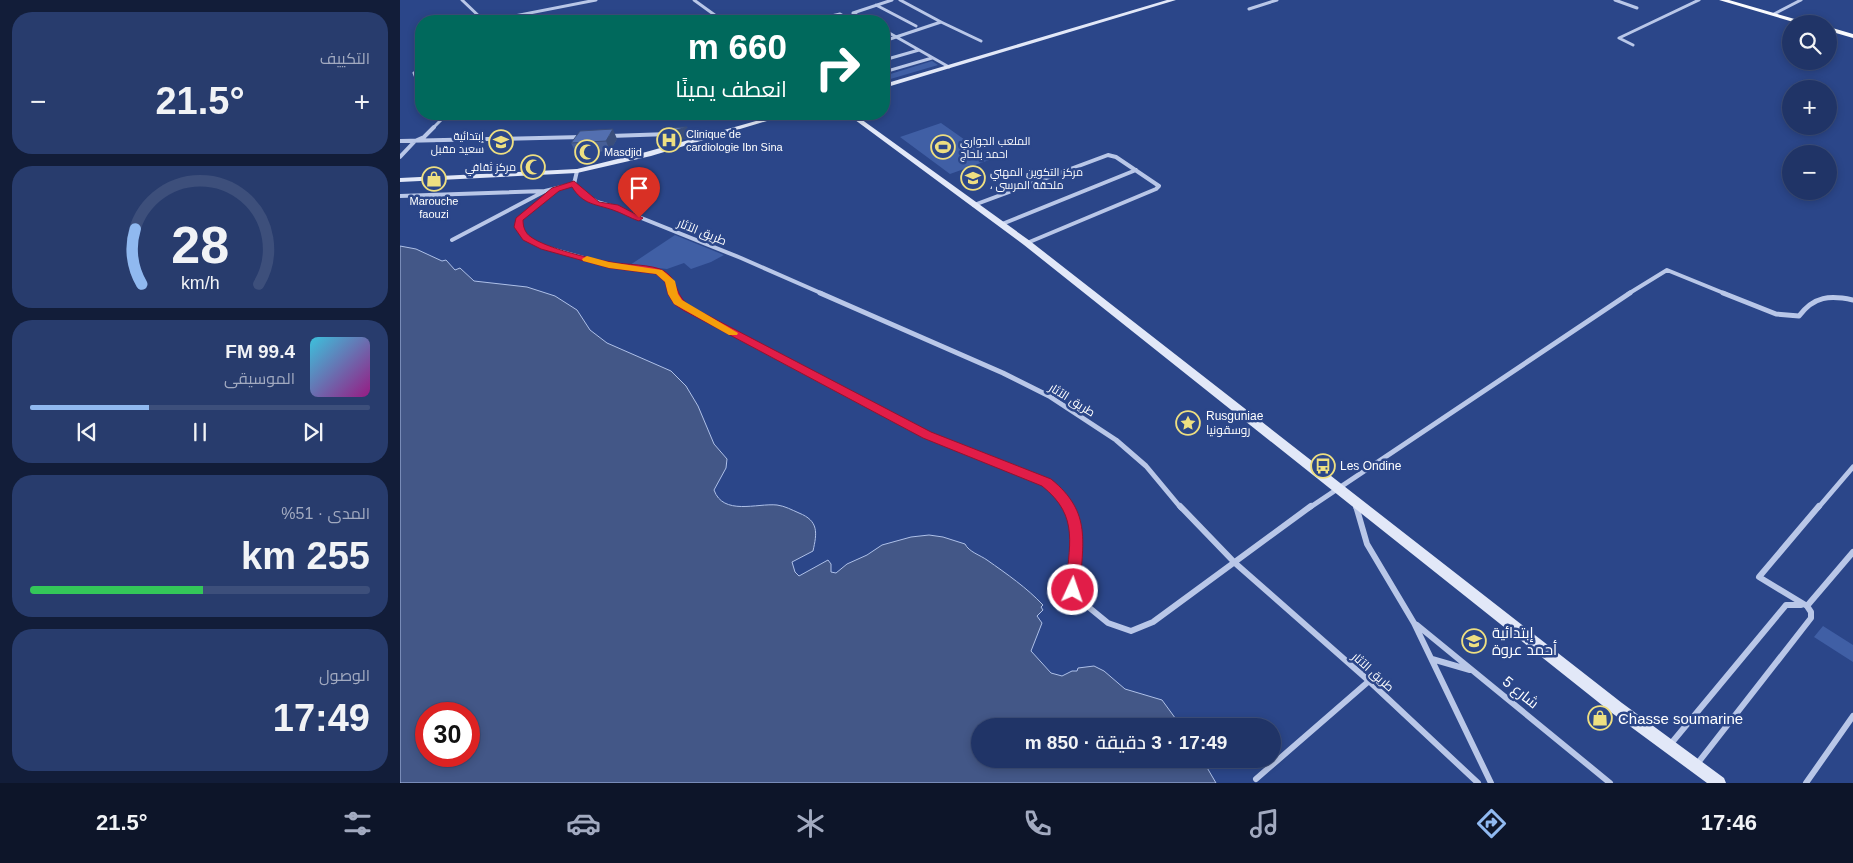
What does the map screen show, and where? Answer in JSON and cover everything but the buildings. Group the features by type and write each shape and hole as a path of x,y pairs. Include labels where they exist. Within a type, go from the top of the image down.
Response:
{"main road":[{"path":"890,83 949,67 1173,0"},
{"path":"1722,0 1782,16"},
{"path":"1837,31 1853,36"},
{"path":"400,180 577,171 766,120"},
{"path":"858,120 1027,243 1336,488 1719,783"}],"street":[{"path":"462,0 478,15"},
{"path":"519,15 596,0"},
{"path":"694,0 715,15"},
{"path":"857,15 853,13 892,0"},
{"path":"900,0 981,41"},
{"path":"1249,9 1277,0"},
{"path":"1615,0 1637,8"},
{"path":"1633,46 1619,38 1699,0"},
{"path":"1774,14 1802,0"},
{"path":"876,5 916,26"},
{"path":"890,39 942,22"},
{"path":"890,34 949,67"},
{"path":"890,58 919,50"},
{"path":"890,70 932,58"},
{"path":"400,157 441,120"},
{"path":"681,134 720,133"},
{"path":"602,136 671,134"},
{"path":"400,141 583,136"},
{"path":"974,205 1099,156 1116,157 1159,186 1156,189 1027,243"},
{"path":"1002,224 1136,170"},
{"path":"577,171 574,184 554,192 519,220 519,227 526,238 544,247 591,260 659,272 670,281 673,294 678,302 687,308 927,435 1047,483 1061,494 1076,523 1073,590 1075,596 1110,624 1132,631 1153,622 1336,488 1663,271 1668,270 1776,314 1799,316 1813,302 1826,295 1853,300"},
{"name":"طريق الآثار","path":"574,184 578,190 596,204 614,207 741,258 1003,373 1049,396 1116,440 1146,466 1184,512 1235,563 1369,682 1478,783"},
{"path":"452,240 545,191"},
{"path":"400,196 554,192"},
{"path":"1696,766 1811,618 1811,612 1807,606 1759,577 1853,467"},
{"path":"1354,502 1366,544 1414,623 1491,783"},
{"path":"1807,606 1853,552"},
{"path":"1669,746 1786,605 1807,606"},
{"name":"شارع 5","path":"1414,623 1610,783"},
{"path":"1432,659 1473,671"},
{"path":"1256,778 1369,682"},
{"path":"1806,783 1853,716"}],"shaded area":[{"path":"932,61 938,65 890,79 890,74"},
{"path":"941,123 992,159 950,174 900,137"},
{"path":"675,235 724,255 691,269 684,263 667,269 630,265"},
{"path":"400,246 416,249 442,261 446,260 455,270 460,268 474,281 527,287 555,296 577,310 590,330 607,343 671,371 686,386 698,406 714,444 727,459 726,468 714,490 718,498 733,506 783,506 806,516 813,524 816,533 813,551 792,562 795,572 799,576 828,560 831,564 831,572 836,573 847,564 867,555 882,545 911,537 929,535 965,544 972,551 1016,581 1043,605 1041,607 1043,610 1037,616 1042,623 1031,651 1051,673 1062,676 1072,671 1077,671 1078,668 1094,666 1104,671 1125,689 1162,700 1175,718 971,718 971,768 1207,768 1216,783 400,783"},
{"path":"1823,626 1853,645 1853,662 1814,637"}],"slow traffic":[{"path":"587,259 609,265 659,272 670,281 673,294 678,302 733,333"}],"place":[{"name":"Clinique de cardiologie Ibn Sina","path":"669,140"},
{"name":"إبتدائية سعيد مقبل","path":"501,142"},
{"name":"الملعب الجواري احمد بلحاج","path":"943,147"},
{"name":"Masdjid","path":"587,152"},
{"name":"مركز ثقافي","path":"533,167"},
{"name":"مركز التكوين المهني ، ملحقة المرسى","path":"973,178"},
{"name":"Marouche faouzi","path":"434,179"},
{"name":"Rusguniae روسقونيا","path":"1188,423"},
{"name":"Les Ondine","path":"1323,466"},
{"name":"إبتدائية أحمد عروة","path":"1474,641"},
{"name":"Chasse soumarine","path":"1600,718"}],"route":[{"path":"639,218 614,207 596,204 578,190 574,184 556,189 552,194 525,213 519,220 519,227 526,238 544,247 609,265 659,272 670,281 673,294 678,302 687,308 927,435 1047,483 1061,494 1076,523 1073,590"}]}
